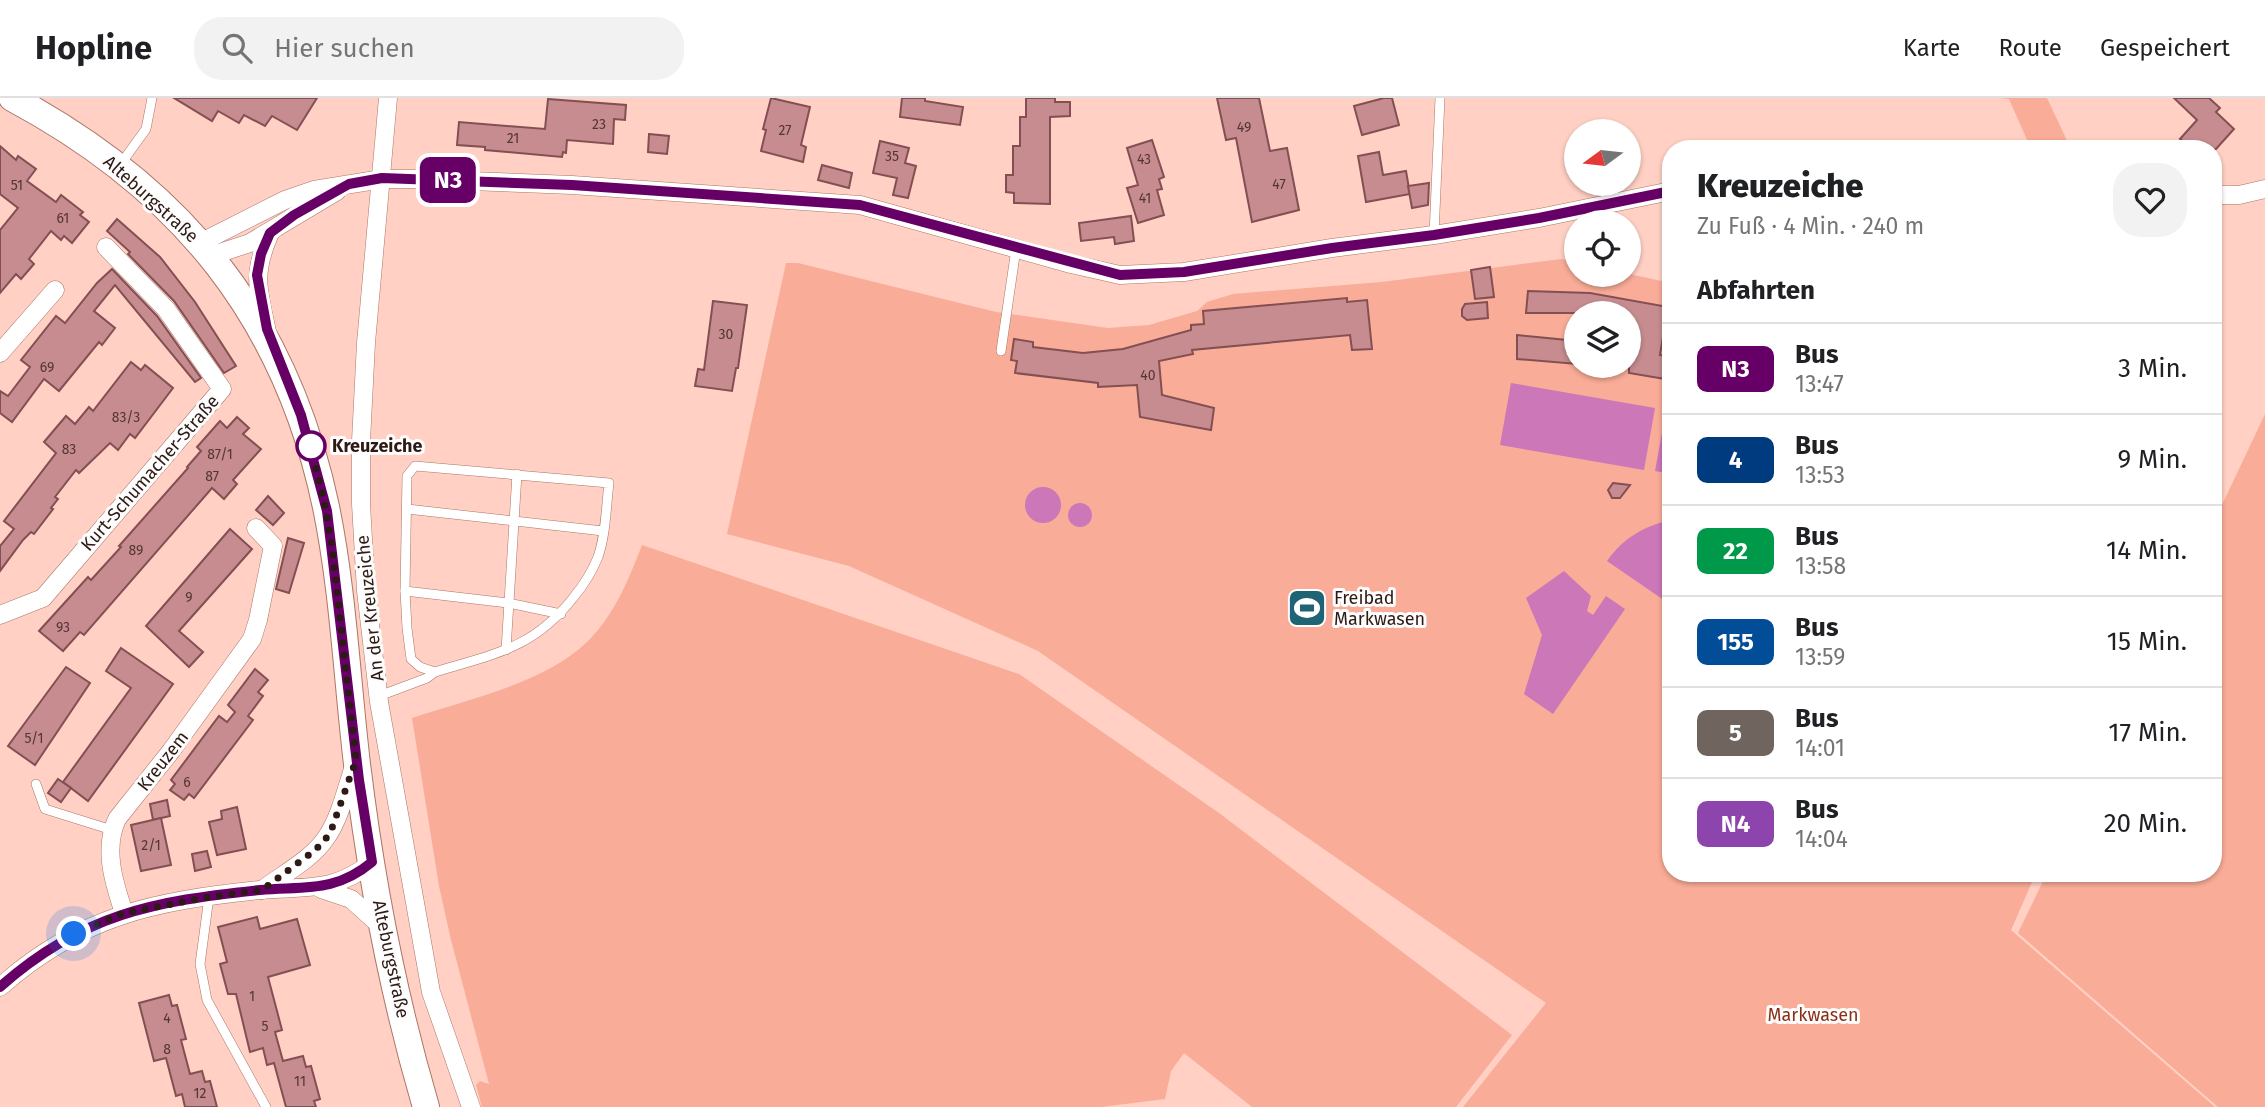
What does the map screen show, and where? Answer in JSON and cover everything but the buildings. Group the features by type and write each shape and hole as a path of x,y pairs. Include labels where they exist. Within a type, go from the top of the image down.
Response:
{"main road":[{"name":"Alteburgstraße","path":"12,98 80,138 119,167 157,199 205,249 248,310 276,357 301,415 327,511 356,760 383,927 426,1107"}],"street":[{"name":"An der Kreuzeiche","path":"388,98 366,343 360,452 366,591 379,696 431,992 471,1107"},
{"path":"205,249 285,200 314,190 382,178 572,185 860,205 1120,275 1184,272 1434,235 1539,218 1662,193"},
{"path":"205,249 250,243 349,184"},
{"path":"2222,195 2239,195 2265,189"},
{"path":"270,233 261,254 258,284 276,357"},
{"name":"Kurt-Schumacher-Straße","path":"0,615 43,598 222,389 166,309 106,247"},
{"path":"0,353 55,290"},
{"name":"Kreuzem","path":"112,830 117,819 171,751 252,639 273,546 256,528"},
{"path":"262,890 303,861 325,840 338,814 356,760"},
{"path":"112,830 110,844 113,878 124,913"},
{"path":"0,988 57,943 92,925 124,913 262,890 318,888 342,882 372,862"},
{"path":"318,888 351,899 383,927"}],"lane":[{"path":"119,167 146,129 152,98"},
{"path":"1434,235 1440,98"},
{"path":"1001,351 1016,248"},
{"path":"379,696 435,672 506,650 534,637 561,614 584,583 598,556 609,483 415,466 408,476 405,591 407,628 411,659 419,667 435,672"},
{"path":"506,650 517,474"},
{"path":"407,509 603,531"},
{"path":"405,591 508,603 561,614"},
{"path":"36,784 45,808 112,830"},
{"path":"209,897 200,964 205,991 215,1015 266,1107"}],"green space":[{"path":"2000,98 2047,98 2067,140 2027,140 2009,99"},
{"name":"Freibad Markwasen","path":"1562,259 1564,287 1641,287 1641,277 1662,281 1662,882 2032,882 2011,930 2215,1107 1463,1107 1546,1003 1038,651 849,566 727,534 786,263 798,263 996,312 1108,328 1149,325 1197,311 1207,302 1233,294 1382,282"},
{"path":"2265,414 2265,1107 2218,1107 2018,933 2043,882 2222,882 2222,505"},
{"path":"642,545 1019,674 1219,813 1512,1035 1456,1107 1252,1107 1184,1053 1171,1071 1165,1099 1101,1107 482,1107 476,1085 480,1081 489,1084 439,886 412,718 504,689 569,657 597,632 613,609"}],"shaded area":[{"path":"1511,383 1655,408 1644,470 1500,445"},
{"path":"1662,432 1662,472 1655,471"},
{"path":"1043,487 1056,492 1061,505 1056,518 1043,523 1030,518 1025,505 1030,492"},
{"path":"1080,503 1088,507 1092,515 1088,523 1080,527 1072,523 1068,515 1072,507"},
{"path":"1662,523 1662,599 1607,561 1635,534"},
{"path":"1564,571 1591,596 1587,611 1593,615 1606,596 1625,609 1553,714 1524,694 1542,635 1526,598"}],"bus line":[{"name":"N3","path":"0,987 57,943 92,925 124,913 262,890 318,888 342,882 372,862 359,780 327,511 301,415 267,329 257,275 261,254 270,233 294,215 349,184 382,178 572,185 860,205 1071,264 1120,275 1184,272 1434,235 1539,218 1662,193"}],"place":[{"name":"Kreuzeiche","path":"311,446"},
{"name":"Freibad Markwasen","path":"1307,608"}],"route":[{"path":"74,934 124,913 262,890 303,861 325,840 332,828 356,760 327,511 309,441 311,446"}],"park label":[{"name":"Markwasen","path":"1813,1015"}]}
